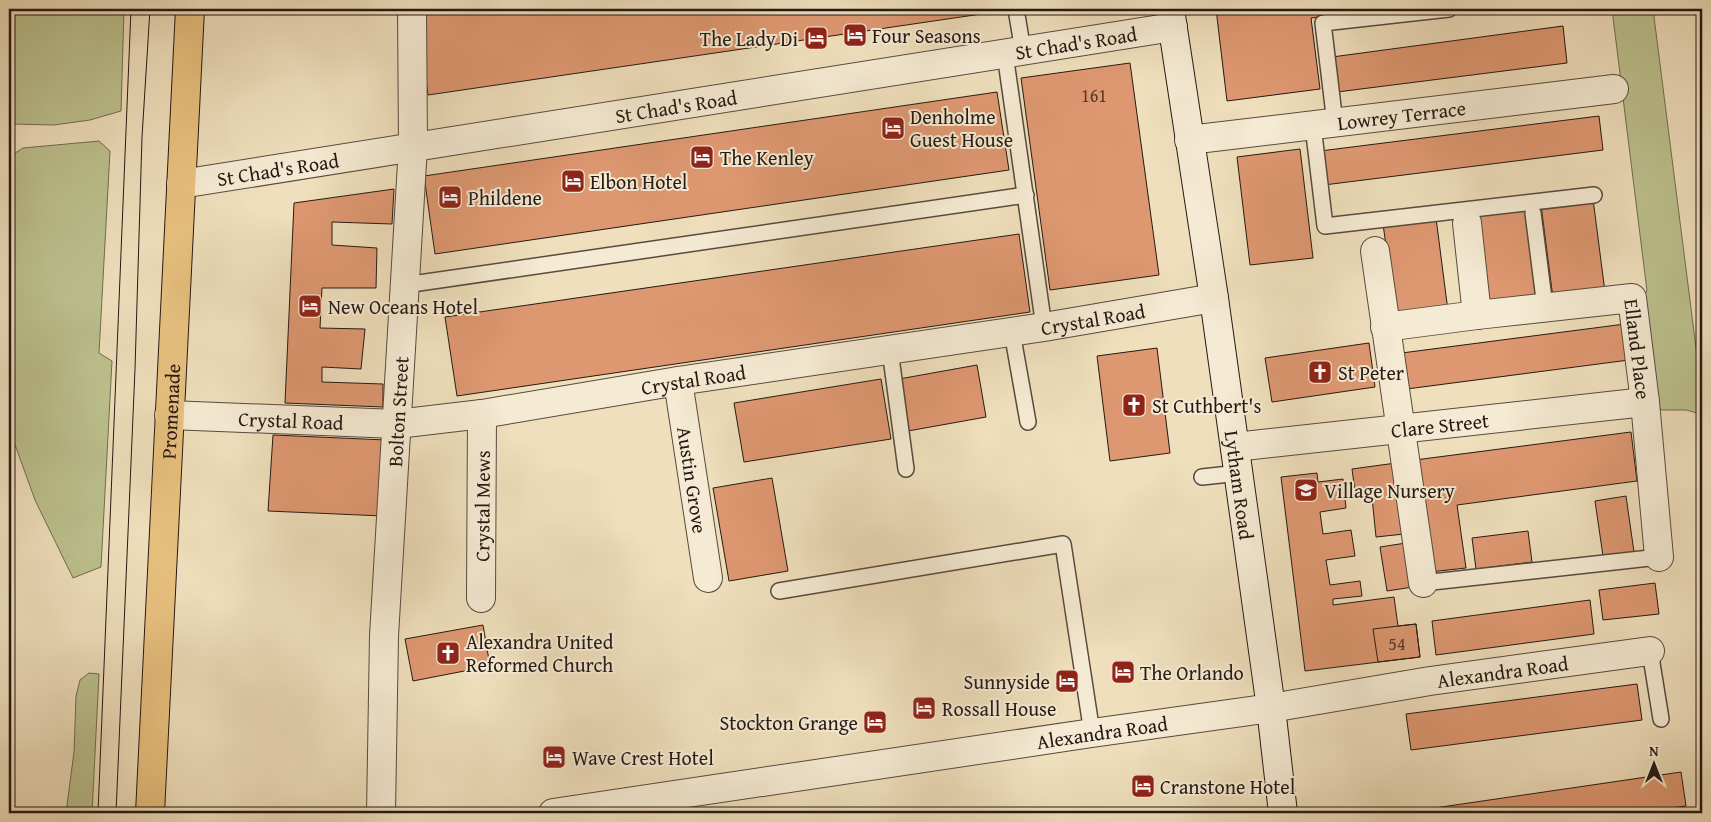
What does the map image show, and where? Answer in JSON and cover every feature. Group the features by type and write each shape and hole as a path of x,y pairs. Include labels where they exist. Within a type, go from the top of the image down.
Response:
{"main road":[{"name":"Promenade","path":"150,813 190,9"}],"street":[{"name":"Bolton Street","path":"381,813 384,636 413,146 412,9"},
{"name":"St Chad's Road","path":"180,184 1014,53 1172,18"},
{"name":"Lytham Road","path":"1172,18 1237,460 1271,708 1283,813"},
{"name":"Lowrey Terrace","path":"1189,140 1614,89"},
{"path":"1467,223 1477,315"},
{"path":"1375,251 1423,583"},
{"name":"Crystal Road","path":"169,415 396,424 482,414 678,381 1044,327 1214,298"},
{"name":"Elland Place","path":"1386,327 1632,298 1645,402 1659,557"},
{"name":"Austin Grove","path":"678,381 708,578"},
{"name":"Clare Street","path":"1237,460 1400,428 1645,402"},
{"name":"Crystal Mews","path":"481,598 482,414"},
{"name":"Alexandra Road","path":"554,813 1092,732 1271,708 1430,681 1650,651"}],"lane":[{"path":"1016,9 1014,53 1026,196 1044,327"},
{"path":"1449,9 1323,23 1326,226 1594,195"},
{"path":"405,285 1026,196"},
{"path":"1533,212 1545,307"},
{"path":"1012,332 1028,422"},
{"path":"890,350 906,469"},
{"path":"1202,477 1237,460"},
{"path":"779,590 1063,544 1092,732"},
{"path":"1423,583 1659,557"},
{"path":"1650,651 1661,719"}],"green space":[{"path":"9,9 124,9 121,111 90,120 54,125 12,124 9,121"},
{"path":"1612,9 1653,9 1702,395 1701,414 1686,410 1661,410 1653,399 1642,297 1647,291"},
{"path":"99,141 110,151 99,353 112,361 101,567 73,578 35,500 9,428 9,157 23,148"},
{"path":"89,673 99,674 92,813 66,813 74,752 76,696 80,680"}],"building":[{"path":"469,9 1001,9 1002,11 428,95 417,16"},
{"path":"1216,9 1385,9 1311,18 1320,89 1227,101"},
{"path":"1563,26 1567,63 1337,92 1332,57"},
{"path":"1130,63 1159,275 1050,290 1021,78"},
{"path":"997,92 1009,170 435,254 424,176"},
{"path":"1599,116 1603,150 1324,185 1320,151"},
{"path":"1300,149 1313,258 1250,265 1237,157"},
{"path":"394,189 392,224 332,222 332,245 377,248 376,288 322,288 320,328 365,329 361,369 322,367 322,382 383,384 383,407 285,403 294,203"},
{"path":"1593,199 1605,292 1553,298 1541,205"},
{"path":"1528,210 1540,303 1487,310 1475,216"},
{"path":"1436,218 1448,311 1396,317 1383,224"},
{"path":"1019,234 1030,312 457,396 445,317"},
{"path":"1625,324 1629,360 1399,390 1394,354"},
{"name":"St Peter","path":"1369,343 1375,387 1272,402 1265,358"},
{"name":"St Cuthbert's","path":"1157,348 1170,453 1110,461 1097,356"},
{"path":"977,365 986,417 908,431 899,379"},
{"path":"881,379 891,439 744,462 734,403"},
{"path":"1631,432 1637,481 1457,505 1466,568 1430,572 1415,460"},
{"path":"273,435 386,440 383,516 268,511"},
{"path":"1396,463 1404,534 1376,537 1372,497 1356,499 1352,469"},
{"path":"1317,473 1318,482 1343,479 1346,508 1320,512 1323,534 1351,530 1355,556 1326,560 1330,585 1360,581 1362,596 1333,599 1333,605 1394,597 1398,626 1416,624 1420,657 1305,671 1281,477"},
{"path":"772,478 788,571 729,581 713,488"},
{"path":"1626,496 1634,552 1603,556 1595,501"},
{"path":"1528,531 1532,562 1476,569 1472,538"},
{"path":"1406,543 1413,587 1387,591 1380,547"},
{"path":"1655,583 1659,614 1603,620 1599,590"},
{"path":"1590,600 1594,634 1436,655 1432,621"},
{"path":"1416,624 1420,657 1378,662 1373,629"},
{"name":"Alexandra United Reformed Church","path":"483,625 490,666 413,681 405,639"},
{"path":"1637,684 1642,720 1411,750 1406,714"},
{"path":"1681,772 1686,806 1634,813 1415,813 1414,811"}],"tram line":[{"path":"98,813 131,9"},
{"path":"116,813 135,369 142,137 150,9"}],"place":[{"name":"Four Seasons","path":"855,35"},
{"name":"The Lady Di","path":"816,38"},
{"name":"Denholme Guest House","path":"893,128"},
{"name":"The Kenley","path":"702,157"},
{"name":"Elbon Hotel","path":"573,181"},
{"name":"Phildene","path":"450,197"},
{"name":"New Oceans Hotel","path":"310,306"},
{"name":"St Peter","path":"1320,372"},
{"name":"St Cuthbert's","path":"1134,405"},
{"name":"Village Nursery","path":"1306,490"},
{"name":"Alexandra United Reformed Church","path":"448,653"},
{"name":"The Orlando","path":"1123,672"},
{"name":"Sunnyside","path":"1067,681"},
{"name":"Rossall House","path":"924,708"},
{"name":"Stockton Grange","path":"875,722"},
{"name":"Wave Crest Hotel","path":"554,757"},
{"name":"Cranstone Hotel","path":"1143,786"}]}
